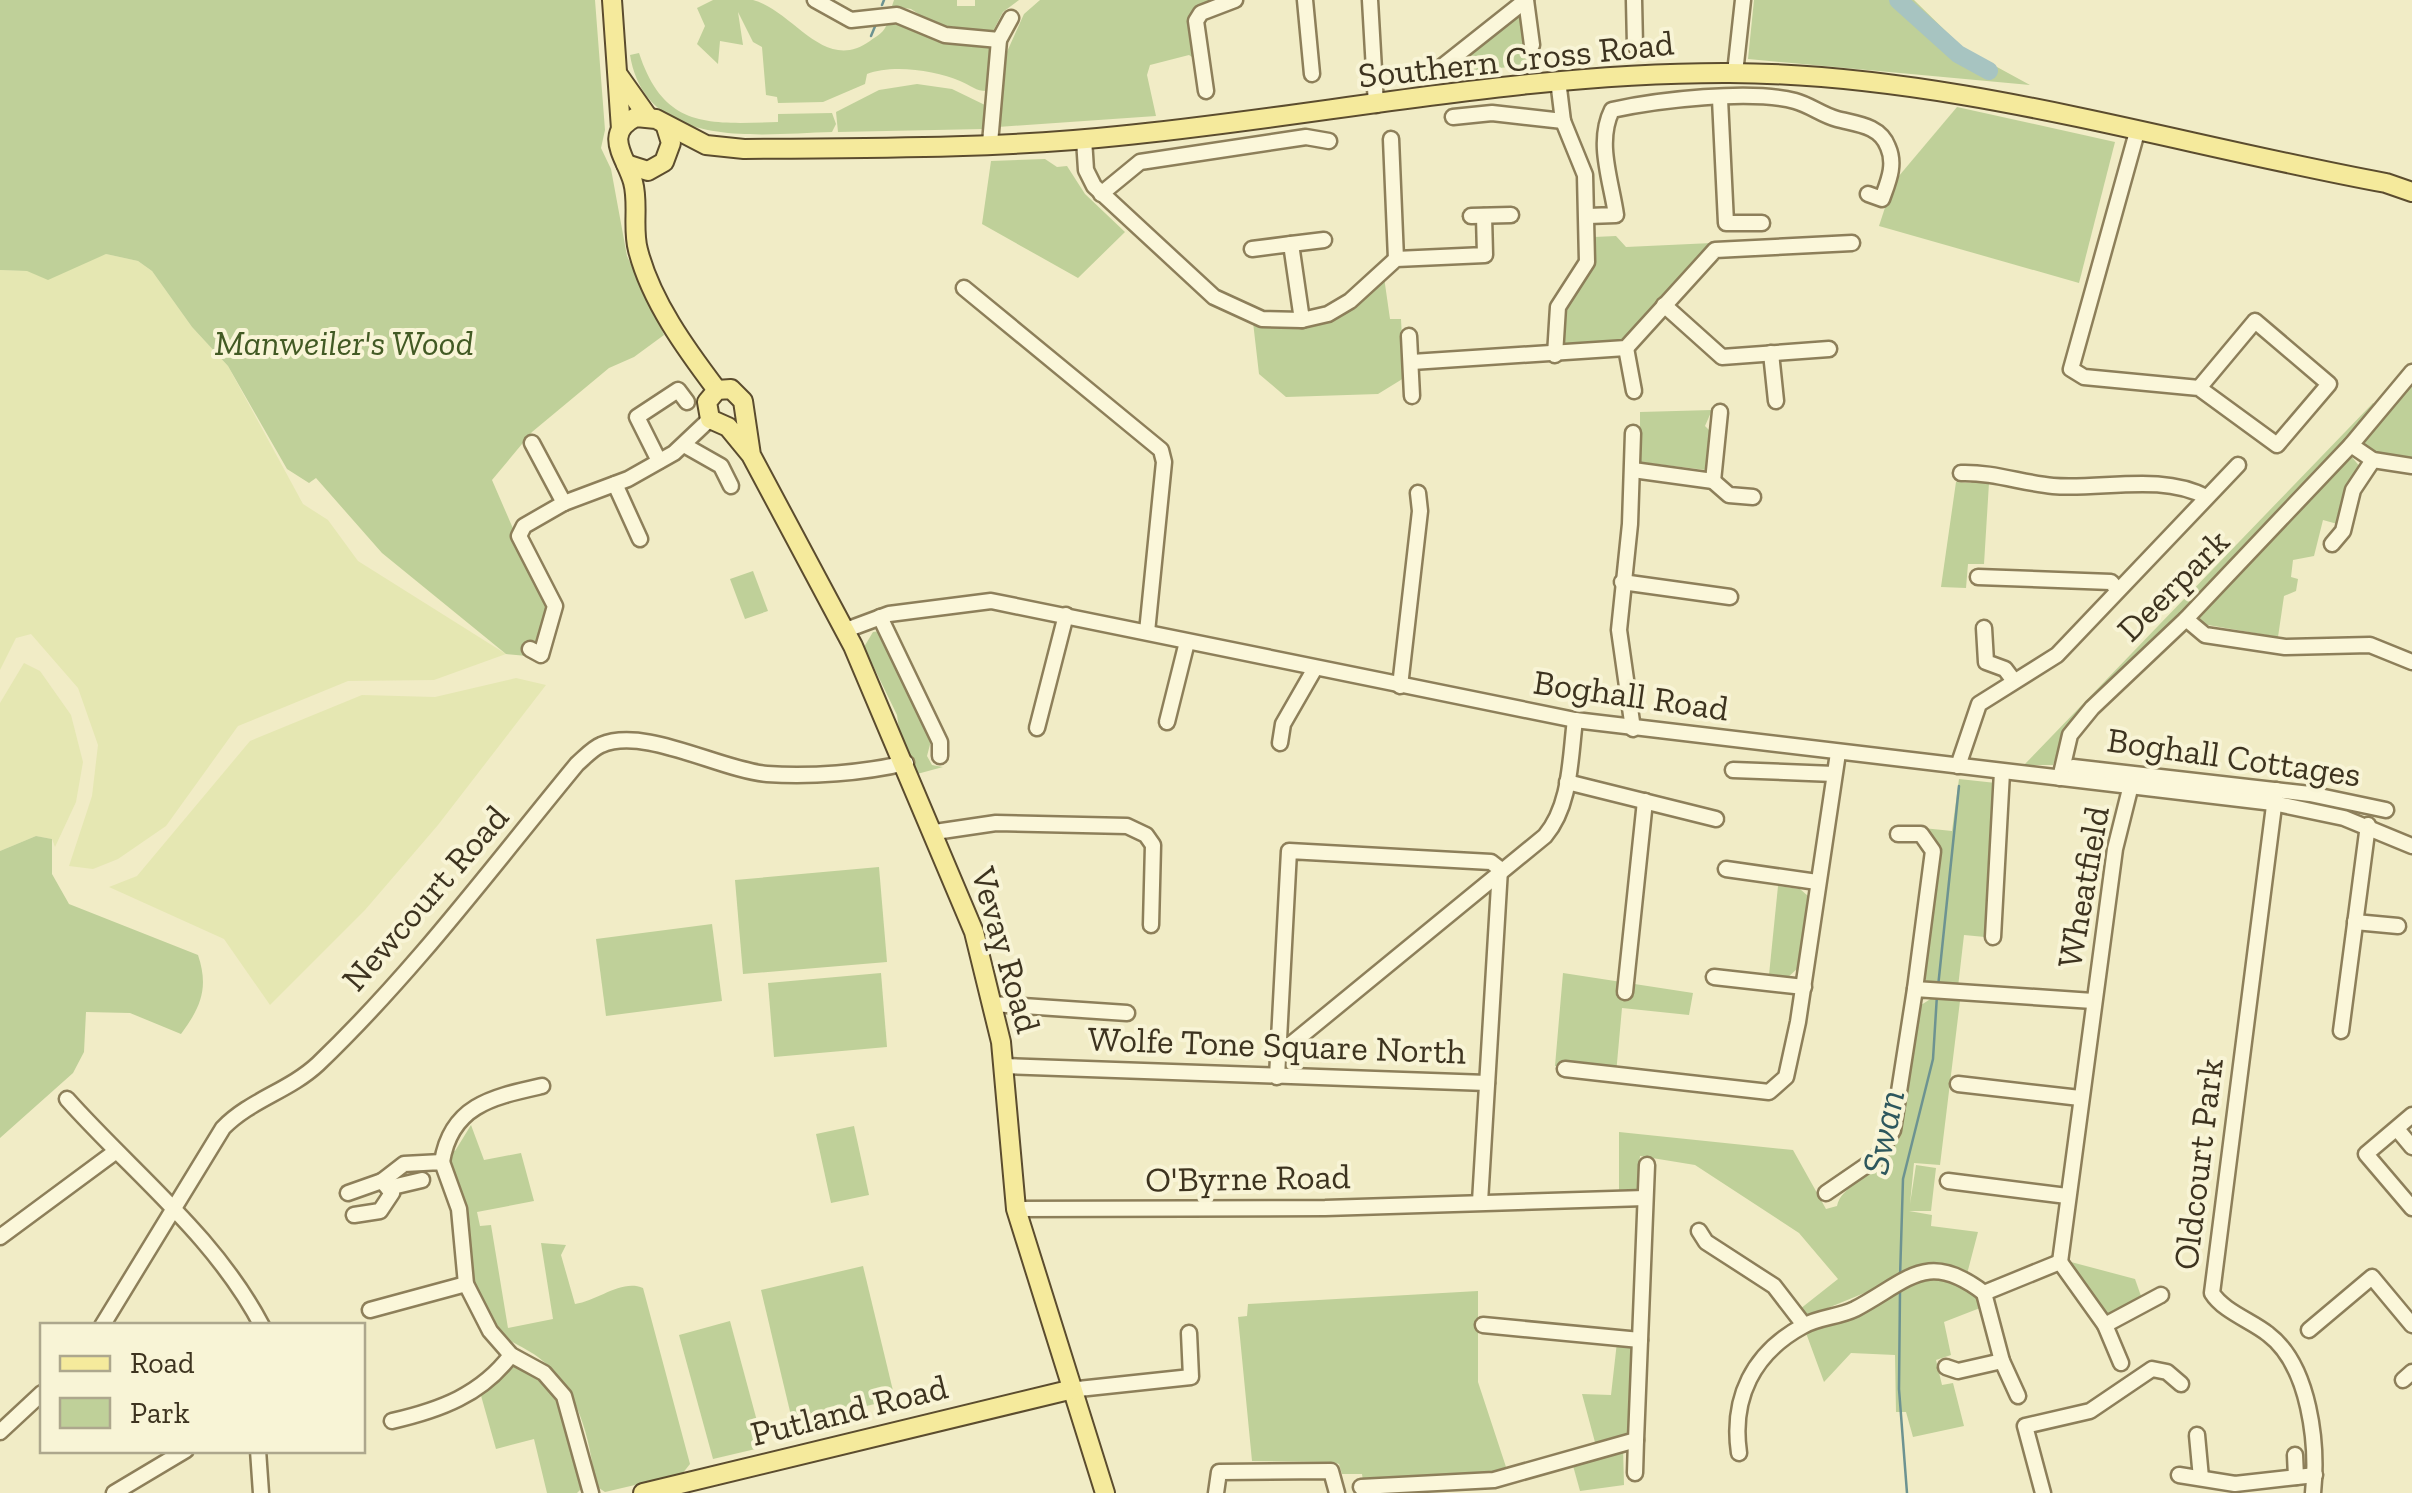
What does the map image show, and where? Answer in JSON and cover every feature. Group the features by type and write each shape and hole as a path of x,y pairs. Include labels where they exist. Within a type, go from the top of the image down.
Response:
{"main road":[{"path":"612,0 621,130 618,150 626,164 642,171 663,161"},
{"path":"616,71 648,117 666,128 663,161 637,211"},
{"name":"Southern Cross Road","path":"666,128 706,145 744,150 1084,139 1558,80 1735,73 1946,93 2386,182 2412,192"},
{"path":"621,130 631,120 648,117"},
{"name":"Southern Cross Road","path":"663,161 706,145"},
{"name":"Vevay Road","path":"626,164 637,211 635,236 652,288 717,390 739,394 744,404 735,422 846,630 935,832 974,932 1004,1066 1016,1209 1105,1493"},
{"name":"Southern Cross Road","path":"2386,182 2412,181"},
{"path":"717,390 707,402 710,420 735,422"},
{"name":"Putland Road","path":"644,1493 1070,1390"}],"street":[{"path":"814,0 851,20 897,14 945,36 999,40"},
{"path":"1206,91 1196,21 1201,13 1235,0"},
{"path":"1305,0 1312,74"},
{"path":"1370,0 1376,104"},
{"path":"1526,0 1532,45"},
{"path":"1439,70 1526,0"},
{"path":"1634,0 1635,46"},
{"path":"1735,73 1743,0"},
{"path":"990,143 999,40 1012,18"},
{"path":"1555,354 1558,307 1587,262 1588,216 1585,175 1563,122 1558,80"},
{"path":"1588,216 1616,222 1602,139 1612,110 1748,96 1797,101 1834,118 1875,130 1888,146 1892,169 1882,199 1868,194"},
{"path":"1720,99 1726,223 1762,223"},
{"path":"1453,117 1492,114 1563,122"},
{"path":"2137,132 2072,369 2084,377 2199,388 2277,445 2329,384 2255,321 2199,388"},
{"path":"1101,194 1140,162 1306,138 1329,141"},
{"path":"1084,139 1086,170 1101,194 1214,297 1262,319 1302,320 1328,314 1350,301 1396,260 1484,256 1478,216 1511,215"},
{"path":"1391,139 1396,260"},
{"path":"1252,248 1324,240"},
{"path":"1412,362 1626,348 1715,250 1852,243"},
{"path":"1291,244 1302,320"},
{"path":"964,288 1161,450 1164,462 1146,632"},
{"path":"1664,305 1722,357 1829,349"},
{"path":"1408,336 1412,396"},
{"path":"1626,348 1634,391"},
{"path":"1771,353 1776,402"},
{"name":"Deerpark","path":"2060,778 2070,736 2092,708 2186,619 2351,446 2412,372"},
{"path":"659,461 637,417 678,390 687,402"},
{"path":"1712,481 1720,412"},
{"path":"530,649 541,655 554,606 519,536 524,526 564,503 615,484 659,461 684,445 710,420"},
{"path":"1633,433 1630,524 1618,630 1633,729"},
{"path":"532,443 564,503"},
{"path":"684,445 721,466 730,486"},
{"path":"2351,446 2374,460 2412,466"},
{"path":"2332,544 2343,530 2353,490 2374,460"},
{"path":"1958,766 1975,710 2057,655 2238,465"},
{"path":"1633,470 1712,481 1729,495 1754,497"},
{"path":"1961,472 2052,486 2142,484 2193,490 2206,498"},
{"path":"615,484 640,539"},
{"path":"1400,686 1420,511 1418,493"},
{"path":"1978,577 2111,582 2117,589"},
{"path":"1622,582 1730,597"},
{"name":"Boghall Road","path":"846,630 880,617 978,600 1314,670 1633,729 2002,772 2132,785 2164,783 2274,797 2365,825 2412,846"},
{"path":"1037,728 1066,616"},
{"path":"880,617 940,742 940,756"},
{"path":"2186,619 2205,635 2300,648 2370,646 2412,662"},
{"path":"1984,628 1986,662 2005,669 2014,681"},
{"path":"1167,722 1187,642"},
{"path":"1280,743 1283,724 1314,670"},
{"path":"1280,1054 1495,866 1558,821 1568,782 1575,720"},
{"name":"Newcourt Road","path":"104,1323 223,1128 237,1113 316,1066 423,958 568,774 600,745 620,740 658,744 726,767 768,774 906,764"},
{"path":"1565,1069 1769,1092 1786,1077 1804,986 1838,753"},
{"name":"Boghall Cottages","path":"2073,767 2164,783"},
{"path":"1733,770 1834,774"},
{"path":"1993,937 2002,772"},
{"path":"1568,782 1716,819"},
{"name":"Wheatfield","path":"2060,1262 2115,850 2132,785"},
{"name":"Boghall Cottages","path":"2274,797 2386,810"},
{"name":"Oldcourt Park","path":"2274,797 2212,1293 2282,1346 2306,1405 2313,1493"},
{"path":"1625,992 1644,801"},
{"path":"2341,1031 2367,806"},
{"path":"935,832 996,824 1127,826 1146,835 1153,845 1150,925"},
{"path":"1826,1193 1877,1158 1893,1130 1904,1082 1922,990 1933,851 1920,834 1898,834"},
{"path":"1277,1076 1289,852 1495,866"},
{"path":"1480,1202 1495,866"},
{"path":"1726,869 1818,882"},
{"path":"2355,922 2398,926"},
{"path":"1714,977 1804,986"},
{"name":"Wheatfield","path":"1922,990 2012,992 2093,1000"},
{"path":"992,1004 1127,1013"},
{"name":"Wolfe Tone Square North","path":"1004,1066 1488,1083"},
{"path":"1958,1084 2080,1098"},
{"path":"542,1086 495,1097 473,1109 446,1139 442,1162 458,1209 466,1284 490,1331 511,1355 544,1373 564,1396 590,1493"},
{"path":"67,1099 115,1152 176,1208 249,1302 260,1323"},
{"path":"2412,1115 2366,1154 2412,1208"},
{"path":"2397,1129 2412,1147"},
{"path":"0,1238 115,1152"},
{"path":"385,1184 404,1164 442,1162"},
{"path":"1635,1474 1647,1164"},
{"path":"348,1193 422,1180"},
{"path":"1948,1181 2066,1196"},
{"path":"354,1216 380,1211 392,1193 385,1184"},
{"name":"O'Byrne Road","path":"1016,1209 1228,1210 1645,1198"},
{"path":"1699,1231 1706,1242 1774,1286 1804,1325"},
{"path":"1984,1293 2060,1262 2105,1325 2122,1363"},
{"path":"1739,1453 1736,1427 1740,1394 1760,1360 1804,1325 1854,1309 1888,1286 1928,1271 1956,1272 1984,1293 2002,1362 2018,1396"},
{"path":"2309,1330 2372,1277 2412,1325"},
{"path":"370,1310 466,1284"},
{"path":"2105,1325 2162,1295"},
{"path":"1483,1325 1640,1340"},
{"path":"1070,1390 1191,1377 1189,1333"},
{"path":"392,1421 432,1412 470,1394 496,1375 511,1355"},
{"path":"1946,1367 1958,1371 2002,1362"},
{"path":"2044,1493 2025,1426 2090,1410 2152,1369 2166,1372 2180,1384"},
{"path":"0,1432 40,1395"},
{"path":"2197,1434 2201,1478"},
{"path":"1361,1487 1444,1488 1494,1480 1636,1440"},
{"path":"114,1493 181,1453"},
{"path":"258,1453 261,1493"},
{"path":"2295,1455 2296,1477"},
{"path":"1216,1493 1219,1472 1251,1470 1332,1471 1337,1493"},
{"path":"2179,1475 2235,1484 2314,1475"}],"green space":[{"name":"Manweiler's Wood","path":"0,0 595,0 605,130 601,148 611,169 627,256 664,335 634,357 609,368 532,432 492,480 550,614 541,640 531,645 527,656 506,654 382,553 316,478 309,483 287,469 228,366 192,327 152,271 138,261 106,254 48,280 27,271 0,270"},
{"path":"713,0 753,0 768,6 810,37 838,50 853,49 870,41 884,30 889,19 909,23 935,41 989,47 989,91 939,74 888,69 867,74 865,84 823,102 778,103 777,97 766,95 762,47 753,42 738,12 743,45 720,41 718,64 697,44 705,26 697,8"},
{"path":"894,0 957,0 957,6 975,6 975,0 1019,0 1003,12 993,31 935,25 911,9 892,6"},
{"path":"1040,0 1221,0 1190,19 1195,59 1189,55 1150,65 1147,75 1156,116 998,127 1002,53 1006,54 1024,14"},
{"path":"1754,0 1914,0 1964,49 2030,85 1748,59"},
{"path":"1517,14 1525,19 1533,64 1436,76 1451,67 1465,67 1469,54"},
{"path":"639,53 661,96 692,117 753,123 778,122 778,114 832,113 836,124 832,132 740,134 681,122 658,108 640,86 630,55"},
{"path":"917,84 952,89 987,106 983,129 838,132 836,112 879,90"},
{"path":"1957,107 2115,142 2079,283 1879,226 1893,183"},
{"path":"1045,159 1057,167 1067,166 1085,194 1125,232 1078,278 982,224 991,161"},
{"path":"1616,236 1626,247 1712,243 1712,250 1621,343 1561,345 1563,312 1591,266 1594,237"},
{"path":"106,254 138,261 152,271 192,327 228,366 303,504 328,520 358,561 506,654 434,680 348,681 238,726 166,826 118,859 93,869 69,866 92,796 98,745 78,688 31,634 16,638 0,670 0,270 27,271"},
{"path":"1384,277 1390,319 1401,319 1404,378 1378,394 1286,397 1259,374 1253,322 1295,327"},
{"path":"2412,380 2412,458 2375,454 2361,442"},
{"path":"2373,403 2377,406 2274,525 2090,704 2063,736 2053,765 2024,765"},
{"path":"1712,410 1705,426 1713,434 1706,470 1640,462 1640,412"},
{"path":"2351,456 2361,468 2344,493 2341,525 2323,520 2314,556 2293,560 2291,577 2298,579 2296,591 2284,596 2278,637 2202,624 2197,612"},
{"path":"1975,477 1989,483 1984,564 1968,564 1966,588 1941,587 1956,482 1971,483"},
{"path":"753,571 768,611 745,619 730,579"},
{"path":"881,631 932,737 927,756 932,765 943,767 917,774 900,736 897,715 864,647 873,632"},
{"path":"24,663 40,671 71,715 83,762 76,802 55,847 52,839 36,836 0,851 0,703"},
{"path":"516,678 546,685 438,825 365,910 270,1005 224,939 109,887 137,876 250,741 362,695 435,697"},
{"path":"1959,779 1996,783 1985,937 1964,935 1958,987 1928,983 1924,977 1935,854 1923,828 1952,831"},
{"path":"36,836 52,839 52,874 69,904 198,955 203,987 194,1015 181,1034 130,1013 86,1012 84,1052 73,1073 0,1138 0,851"},
{"path":"879,867 887,962 743,974 735,880"},
{"path":"1778,886 1800,889 1808,896 1797,969 1787,978 1769,975"},
{"path":"712,924 722,1001 606,1016 596,939"},
{"path":"881,973 887,1047 774,1057 768,983"},
{"path":"1563,973 1693,993 1689,1015 1622,1008 1616,1074 1555,1066"},
{"path":"1932,998 1960,1001 1940,1165 1914,1163 1910,1204 1916,1165 1936,1168 1931,1211 1909,1211 1932,1215 1931,1226 1978,1232 1967,1274 1950,1266 1930,1266 1806,1317 1800,1309 1838,1279 1799,1233 1695,1165 1640,1156 1637,1189 1619,1190 1619,1132 1793,1150 1826,1209 1837,1206 1844,1193 1875,1168 1890,1144 1907,1087 1918,1007"},
{"path":"471,1125 484,1160 521,1153 534,1201 477,1212 480,1226 491,1225 508,1328 553,1319 541,1243 566,1245 561,1255 575,1304 626,1286 643,1288 690,1464 682,1474 605,1492 596,1486 580,1415 563,1383 538,1357 505,1337 489,1321 466,1263 447,1157 448,1149 455,1151"},
{"path":"854,1126 869,1195 831,1203 816,1134"},
{"path":"2071,1262 2135,1279 2141,1296 2112,1314 2104,1314"},
{"path":"863,1266 895,1399 793,1424 761,1290"},
{"path":"1941,1274 1974,1292 1980,1308 1944,1322 1951,1355 1936,1360 1942,1385 1953,1383 1964,1426 1913,1437 1906,1412 1896,1412 1895,1355 1851,1353 1824,1382 1806,1333 1902,1285"},
{"path":"1478,1291 1478,1382 1507,1470 1363,1481 1362,1474 1342,1474 1339,1464 1332,1462 1252,1461 1238,1317 1247,1316 1248,1304"},
{"path":"730,1321 764,1447 713,1459 679,1335"},
{"path":"1617,1342 1634,1347 1630,1433 1596,1446 1582,1394 1611,1395"},
{"path":"512,1365 529,1371 554,1397 573,1454 581,1489 577,1493 547,1493 534,1439 496,1449 480,1392"},
{"path":"1623,1447 1624,1485 1580,1491 1572,1462"}],"waterway":[{"path":"882,5 884,0"},
{"name":"Swan","path":"1898,0 1958,54 1989,71"},
{"path":"871,36 876,24"},
{"name":"Swan","path":"1938,987 1959,786"},
{"name":"Swan","path":"1900,1278 1903,1179 1933,1059 1937,995"},
{"name":"Swan","path":"1900,1291 1899,1389 1907,1493"}]}
